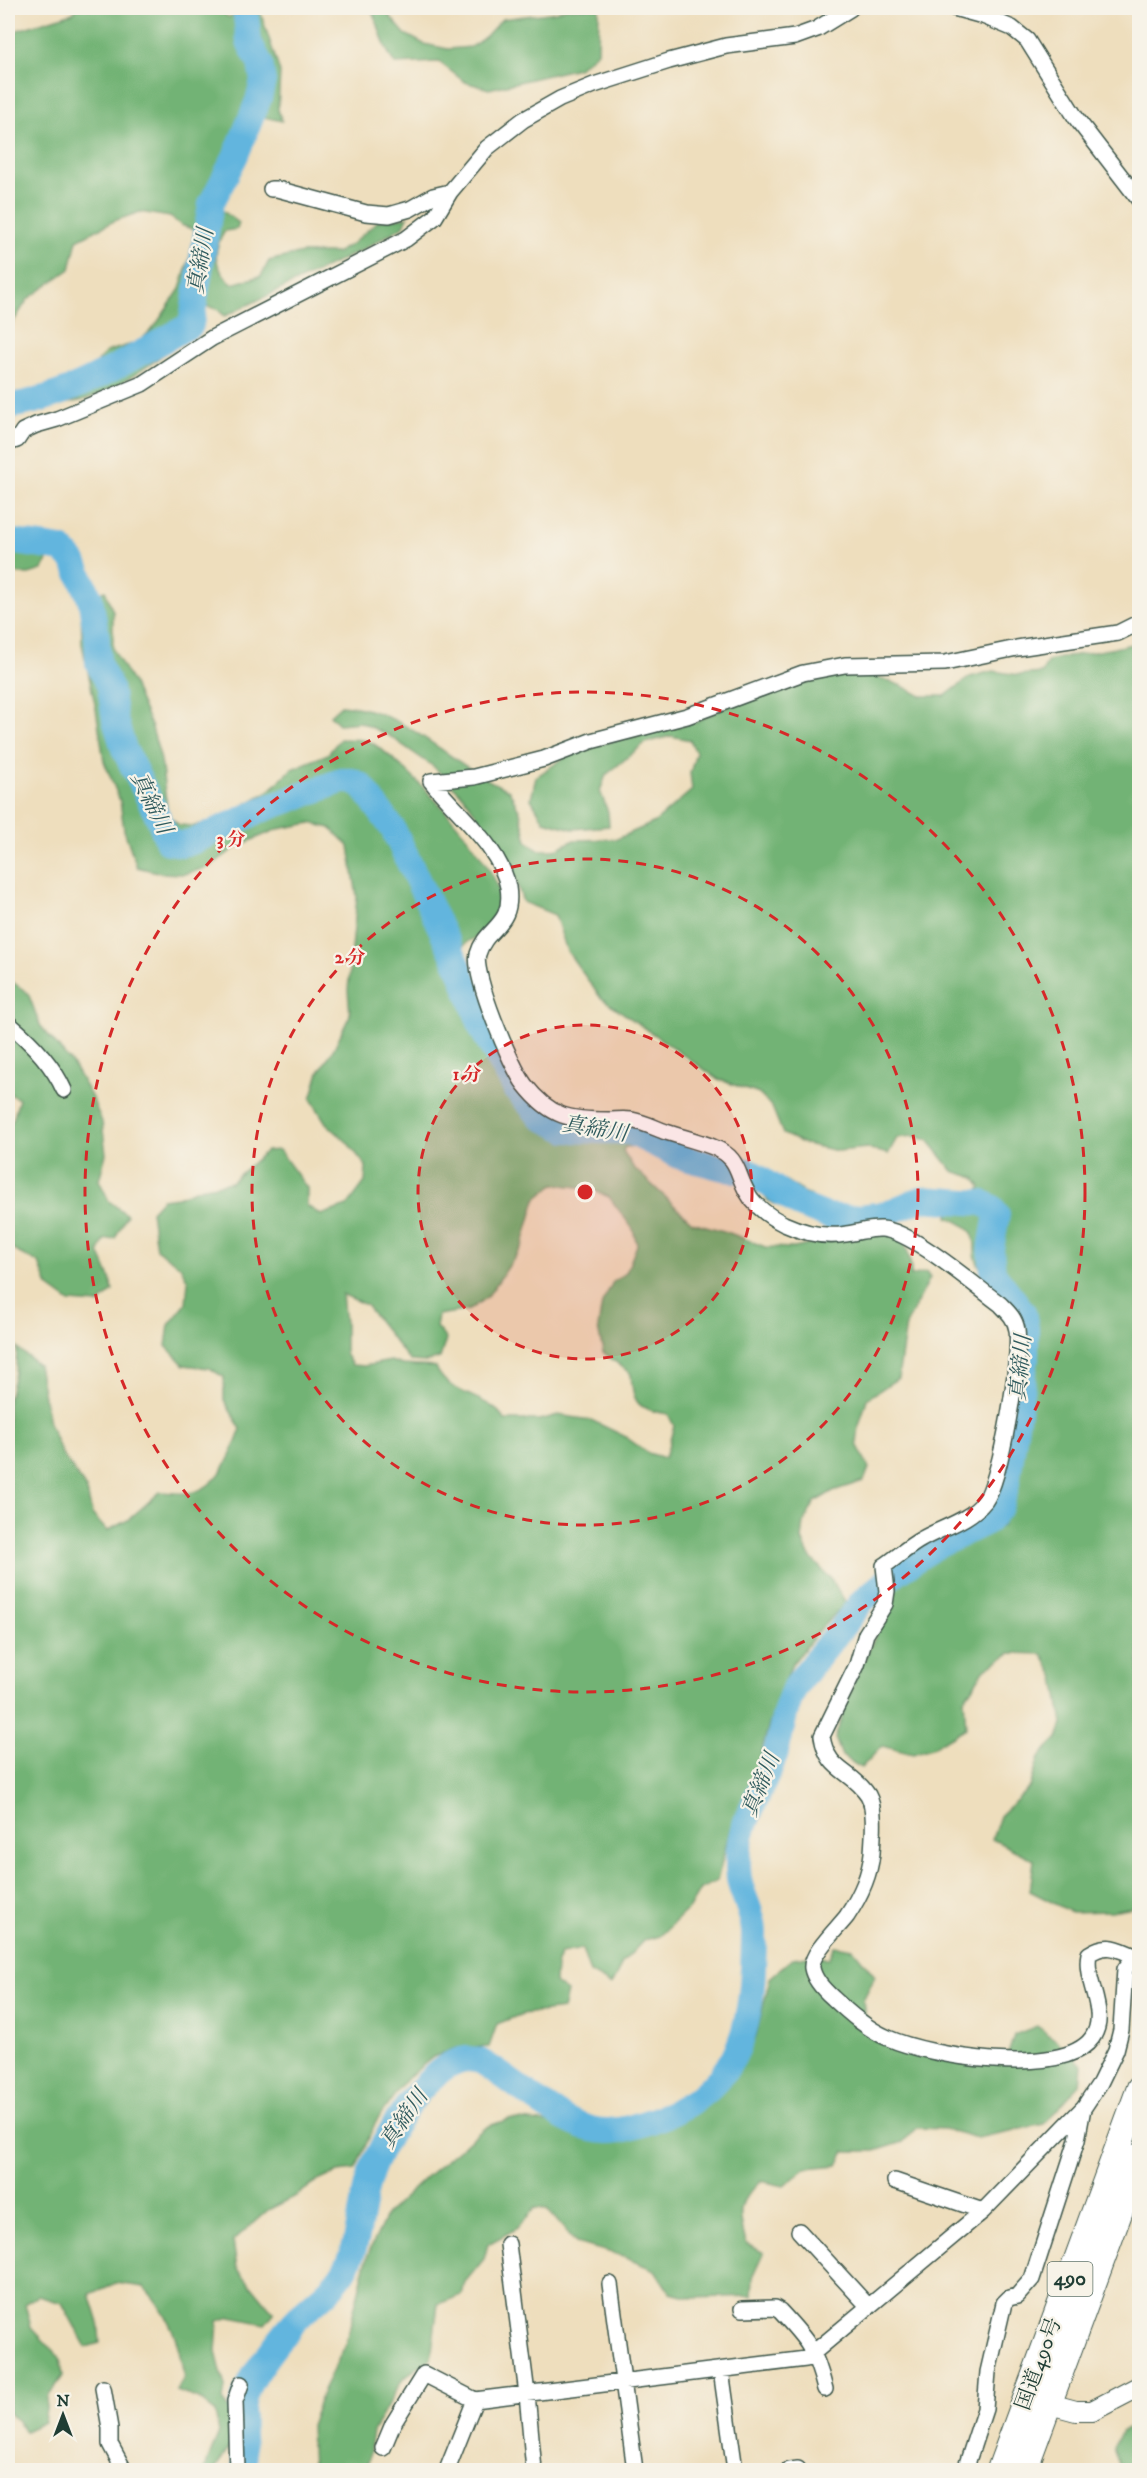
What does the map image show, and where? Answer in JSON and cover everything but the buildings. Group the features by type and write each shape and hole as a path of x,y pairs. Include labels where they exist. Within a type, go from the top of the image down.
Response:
{"highway":[{"name":"国道490号","path":"1024,2470 1038,2401 1140,2088"},
{"name":"国道490号","path":"1000,2470 1038,2401 1140,2156"}],"street":[{"path":"8,442 17,440 23,431 36,425 57,419 142,384 212,338 406,238 435,217 450,192 487,148 523,120 560,99 604,81 726,46 795,38 816,29 851,8"},
{"path":"954,8 983,16 1012,28 1027,40 1076,118 1140,201"},
{"path":"271,189 366,213 389,214 410,209 433,196 450,192"},
{"path":"383,2448 393,2424 424,2374 475,2400 806,2359 983,2211 1084,2107 1100,2083 1116,2050 1121,2030 1125,1969 1138,1955 1112,1947 1100,1947 1089,1954 1088,1970 1096,1997 1098,2017 1094,2036 1082,2049 1057,2057 975,2060 931,2053 887,2038 851,2016 818,1982 812,1968 814,1958 859,1895 870,1868 872,1851 872,1805 868,1795 831,1762 823,1747 822,1736 857,1665 866,1634 885,1604 887,1591 884,1566 920,1539 962,1520 976,1510 985,1501 994,1483 1017,1369 1017,1330 1012,1315 942,1261 904,1236 884,1229 869,1229 845,1235 812,1234 783,1224 758,1207 747,1192 741,1174 729,1156 714,1147 631,1120 577,1120 562,1116 548,1107 524,1084 514,1067 496,1023 477,964 480,948 509,909 508,886 501,866 431,781 474,777 544,759 591,741 687,716 803,673 845,665 945,663 1017,648 1118,633 1140,622"},
{"path":"8,1023 47,1061 58,1074 64,1089"},
{"path":"965,2470 985,2409 988,2372 1004,2303 1009,2298 1017,2296 1032,2279 1077,2140 1084,2107"},
{"path":"895,2181 983,2211"},
{"path":"799,2231 868,2307"},
{"path":"508,2244 534,2470"},
{"path":"610,2284 635,2470"},
{"path":"742,2309 775,2308 780,2311 809,2343 818,2361 825,2389"},
{"path":"721,2370 735,2470"},
{"path":"237,2470 235,2402 241,2384"},
{"path":"1038,2401 1076,2411 1092,2411 1140,2386"},
{"path":"103,2388 110,2428 110,2444 124,2470"},
{"path":"447,2470 475,2400"}],"green space":[{"path":"77,8 212,8 218,9 228,17 245,13 246,8 259,8 280,72 278,110 282,121 259,116 232,151 215,205 239,223 237,229 225,231 216,253 221,272 232,284 261,276 269,261 302,253 336,253 352,244 378,221 408,217 404,226 362,250 225,316 217,309 206,306 196,324 183,338 131,377 93,397 59,403 57,389 94,366 106,352 139,342 155,326 180,289 196,237 201,232 181,225 170,217 140,212 114,221 77,240 70,269 28,299 8,330 8,33 73,13"},
{"path":"370,8 383,8 405,34 424,44 448,49 471,47 486,36 502,19 556,12 566,8 599,8 598,52 578,68 489,89 465,82 439,62 395,64 386,49"},
{"path":"8,544 48,552 48,558 42,570 29,574 8,573"},
{"path":"105,590 113,612 113,649 132,682 152,728 161,760 168,815 179,825 195,826 219,819 269,791 292,769 328,754 340,739 372,743 407,771 450,817 471,842 498,888 501,905 496,917 483,934 468,941 462,947 466,968 491,1029 508,1084 522,1108 535,1121 550,1131 566,1137 583,1139 601,1139 637,1127 730,1163 735,1180 688,1167 638,1146 625,1147 623,1151 633,1167 692,1222 727,1232 765,1247 794,1248 822,1242 827,1228 768,1201 754,1182 759,1173 786,1181 823,1204 858,1209 891,1220 906,1247 911,1276 926,1272 930,1278 906,1325 898,1378 867,1399 859,1426 857,1444 869,1468 864,1481 833,1491 815,1502 804,1522 802,1540 810,1557 831,1579 846,1603 823,1626 792,1664 769,1724 755,1775 730,1830 717,1881 700,1889 689,1908 660,1936 644,1940 623,1962 611,1985 590,1973 582,1949 561,1953 556,1965 555,1983 567,1992 563,2009 522,2014 497,2024 489,2047 456,2048 433,2057 406,2079 376,2121 355,2170 338,2172 318,2181 268,2210 233,2241 237,2268 274,2313 265,2324 231,2317 218,2321 216,2352 225,2387 223,2401 234,2416 235,2437 215,2470 204,2470 219,2432 215,2412 199,2399 176,2391 184,2378 176,2340 161,2308 144,2287 116,2283 90,2294 98,2320 100,2343 86,2347 62,2303 38,2296 25,2304 31,2327 60,2358 63,2376 48,2397 44,2422 25,2431 8,2412 8,1397 16,1367 17,1348 38,1365 49,1423 62,1454 86,1488 92,1514 107,1531 128,1520 160,1492 189,1493 200,1490 217,1477 223,1469 241,1429 224,1400 224,1377 209,1368 184,1365 166,1346 169,1325 186,1304 188,1281 180,1266 156,1249 151,1211 162,1199 178,1197 200,1188 231,1182 266,1151 279,1150 307,1188 307,1206 321,1215 347,1206 365,1182 366,1166 347,1142 326,1123 311,1099 319,1072 350,1015 348,990 357,897 349,846 330,828 311,823 278,829 238,846 209,867 184,874 161,873 137,867 124,830 120,801 104,761 82,644 81,601","holes":["554,1184 587,1188 609,1197 633,1229 637,1245 626,1273 613,1282 602,1303 598,1328 603,1352 631,1374 635,1399 649,1410 668,1414 674,1426 665,1458 648,1453 624,1436 591,1420 558,1415 540,1420 505,1420 488,1404 446,1382 436,1367 402,1365 391,1361 364,1366 352,1365 345,1354 342,1294 366,1305 410,1361 426,1362 440,1358 446,1339 436,1327 438,1315 469,1310 488,1296 522,1247 536,1199"]},
{"path":"1139,642 1139,1906 1111,1911 1071,1912 1030,1891 1034,1860 992,1839 1000,1816 1030,1787 1039,1757 1058,1738 1063,1724 1055,1678 1042,1654 1010,1653 985,1669 964,1699 966,1728 934,1747 913,1754 882,1746 861,1768 842,1756 835,1738 854,1682 883,1620 895,1602 895,1584 918,1568 1002,1526 1017,1475 1031,1407 1034,1372 1034,1340 1029,1313 1018,1294 987,1278 977,1261 973,1235 961,1223 948,1217 951,1206 970,1205 981,1187 975,1178 953,1171 928,1140 913,1136 897,1138 888,1154 867,1148 838,1151 805,1144 783,1134 772,1107 759,1094 718,1079 600,997 567,951 555,915 523,902 510,861 464,797 434,767 388,735 360,722 339,724 330,715 341,705 365,709 408,727 467,767 509,790 520,812 527,841 538,850 555,850 574,840 617,839 655,822 692,790 690,773 696,753 690,740 671,736 645,743 606,775 600,791 608,812 609,826 573,829 544,821 531,799 536,777 570,754 596,745 696,722 733,703 835,675 869,674 902,686 921,696 945,696 970,677 993,671 1019,675 1042,673 1048,661"},
{"path":"8,979 28,993 40,1025 73,1065 92,1098 102,1122 106,1154 99,1180 109,1201 127,1215 115,1238 104,1240 99,1252 113,1291 98,1304 70,1302 48,1286 39,1263 8,1245 8,1127 13,1120 19,1099 8,1093"},
{"path":"835,1946 853,1949 875,1976 863,2000 866,2031 906,2052 958,2061 1005,2064 1014,2035 1037,2026 1082,2065 1080,2084 1044,2124 977,2138 944,2129 916,2128 903,2142 875,2151 845,2151 838,2165 806,2168 784,2186 761,2181 747,2195 741,2209 741,2224 746,2243 764,2253 753,2277 752,2296 692,2298 670,2293 655,2270 616,2254 576,2243 547,2209 535,2208 516,2229 488,2244 484,2259 465,2282 462,2295 438,2304 431,2358 403,2378 373,2432 367,2470 312,2470 310,2425 324,2388 345,2346 368,2254 387,2214 428,2175 486,2127 509,2119 550,2123 596,2138 626,2139 670,2123 712,2098 740,2067 756,2036 770,1978 793,1958 808,1956 829,1958"},
{"path":"1139,2424 1139,2470 1121,2470 1113,2447 1122,2431"}],"water":[{"path":"255,2375 249,2428 252,2470 242,2470 242,2388"}],"waterway":[{"name":"真締川","path":"8,406 56,394 79,385 191,325 211,204 236,155 259,98 263,81 260,63 249,42 245,8"},
{"name":"真締川","path":"8,541 62,549 74,562 90,598 97,638 98,663 110,687 115,720 124,749 168,842 181,844 192,842 264,809 341,781 352,781 362,786 393,829 460,969 483,1031 516,1089 541,1117 567,1130 630,1132 681,1157 730,1170 749,1171 799,1205 827,1216 852,1218 885,1214 921,1199 983,1203 997,1214 991,1249 993,1273 1023,1312 1026,1328 1026,1359 1006,1489 1000,1507 988,1521 933,1548 896,1573 861,1602 802,1677 791,1696 774,1758 745,1823 739,1846 739,1881 754,1928 753,1965 747,2021 739,2046 727,2068 710,2088 687,2105 657,2119 625,2129 608,2131 577,2125 563,2118 480,2061 466,2059 451,2064 436,2074 407,2107 374,2163 366,2189 355,2245 347,2266 332,2287 285,2332 247,2389 242,2415 245,2470"}]}
